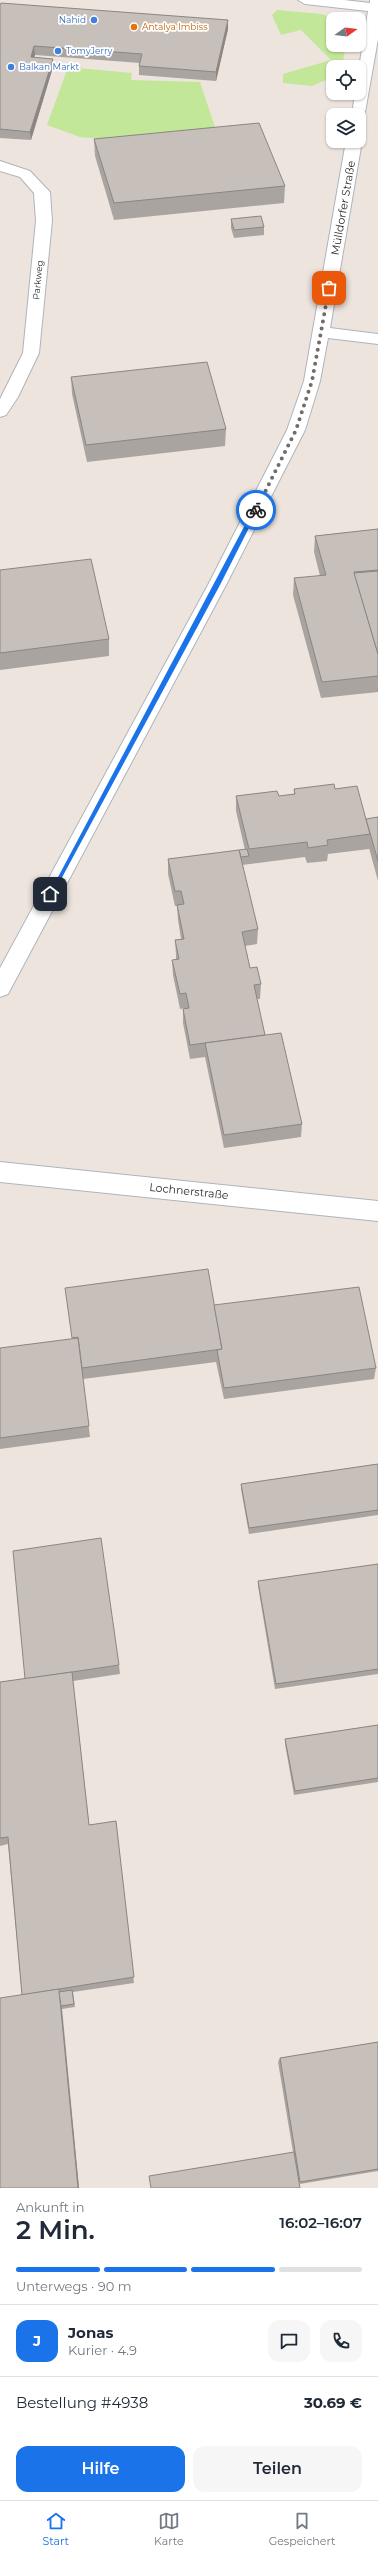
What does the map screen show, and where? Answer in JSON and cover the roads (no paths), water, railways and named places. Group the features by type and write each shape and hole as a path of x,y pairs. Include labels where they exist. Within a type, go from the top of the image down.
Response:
{"street":[{"path":"305,0 377,5 359,108"},
{"name":"Mülldorfer Straße","path":"0,988 218,585 296,430 312,381 353,148"},
{"name":"Parkweg","path":"0,166 25,174 42,192 44,221 31,353 10,397 0,411"},
{"path":"321,332 378,339"},
{"name":"Lochnerstraße","path":"0,1172 378,1211"}],"place":[{"name":"Nahid","path":"94,20"},
{"name":"Antalya Imbiss","path":"134,27"},
{"name":"TomyJerry","path":"58,51"},
{"name":"Balkan Markt","path":"11,67"}]}
